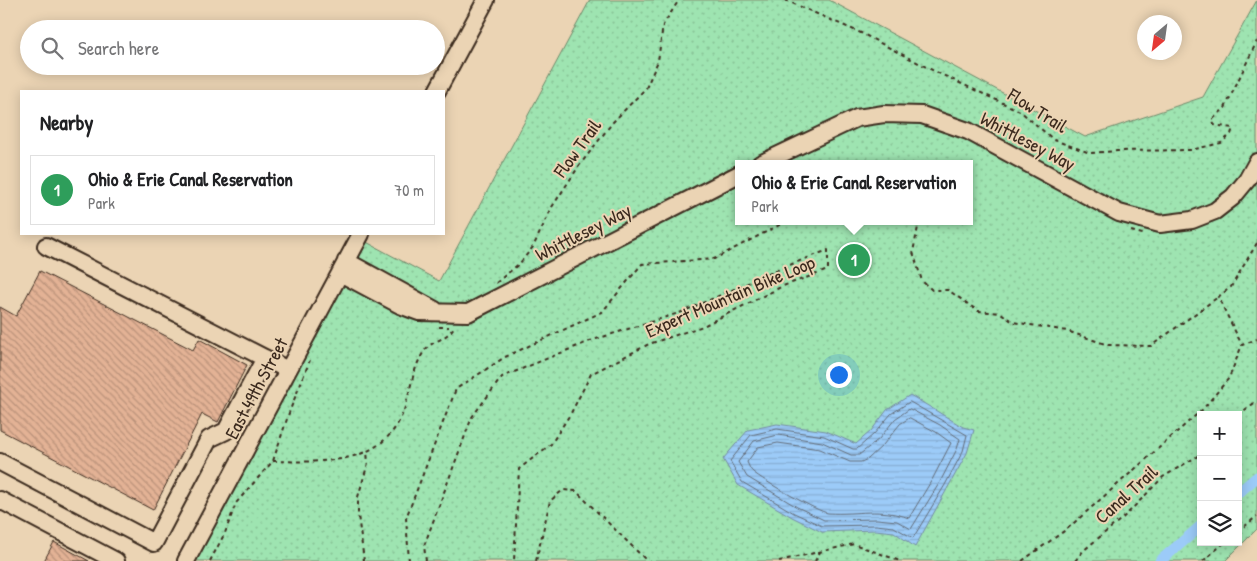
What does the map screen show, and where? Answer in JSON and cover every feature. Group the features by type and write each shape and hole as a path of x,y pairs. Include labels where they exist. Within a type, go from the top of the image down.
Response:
{"street":[{"path":"439,90 486,0"},
{"name":"Whittlesey Way","path":"768,160 857,118 884,114 922,115 968,131 1119,213 1160,224 1192,220 1215,211 1233,197 1247,180 1257,162"},
{"name":"Whittlesey Way","path":"343,267 442,314 468,313 735,176"},
{"name":"East 49th Street","path":"186,561 360,235"},
{"path":"46,246 288,370"},
{"path":"0,462 154,543 209,439 226,431 265,358"},
{"path":"0,500 116,561"}],"path":[{"name":"Flow Trail","path":"494,285 520,263 533,247 552,207 579,166 613,122 646,88 658,61 663,25 679,0"},
{"name":"Flow Trail","path":"785,0 861,33 934,71 1020,111 1054,140 1090,153 1125,150 1192,150 1221,143 1231,134 1233,128 1214,125 1214,119 1225,108 1257,41"},
{"path":"409,561 406,518 456,389 505,357 602,312 642,264 714,259 779,225"},
{"path":"917,225 913,252 922,281 932,290 948,290 978,310 1001,313 1013,322 1067,331 1108,345 1151,346 1231,286 1257,243"},
{"path":"1128,230 1152,236"},
{"name":"Expert Mountain Bike Loop","path":"426,561 424,546 472,417 502,377 590,341 682,312 828,250 828,270 782,286 703,326 649,344 591,374 571,413 551,444 519,468 514,561"},
{"path":"1218,297 1242,345"},
{"path":"273,462 343,460 367,451 388,437 397,426 412,378 426,348 447,335 455,326"},
{"path":"1022,561 1067,529 1203,409 1229,378 1242,345 1257,339"},
{"path":"210,561 225,533 236,503 273,462 290,410 312,357"},
{"path":"1242,412 1257,402"},
{"path":"364,561 358,515 358,497 368,463 367,451"},
{"name":"Canal Trail","path":"1075,561 1083,551 1126,515 1163,477 1198,456"},
{"path":"536,561 550,501 564,490 576,491 647,561"},
{"path":"1242,529 1257,516"},
{"path":"779,561 854,544 900,561"},
{"path":"1202,561 1220,546"},
{"path":"815,561 821,551"}],"green space":[{"path":"590,0 829,0 1085,137 1203,97 1257,0 1257,529 1242,544 1242,411 1197,411 1197,546 1240,546 1225,561 186,561 359,238 439,281"}],"water":[{"path":"910,395 963,427 974,430 967,453 915,547 894,532 875,530 822,532 792,517 738,485 723,459 748,430 777,424 826,431 856,444 871,431 887,410"}],"building":[{"path":"40,271 193,350 199,339 247,365 218,422 202,414 153,510 0,430 0,307 16,316"},
{"path":"54,542 89,561 44,561"}],"waterway":[{"path":"1242,490 1257,477"},
{"path":"1160,561 1197,529"}],"place":[{"name":"Ohio & Erie Canal Reservation","path":"854,260"}]}
